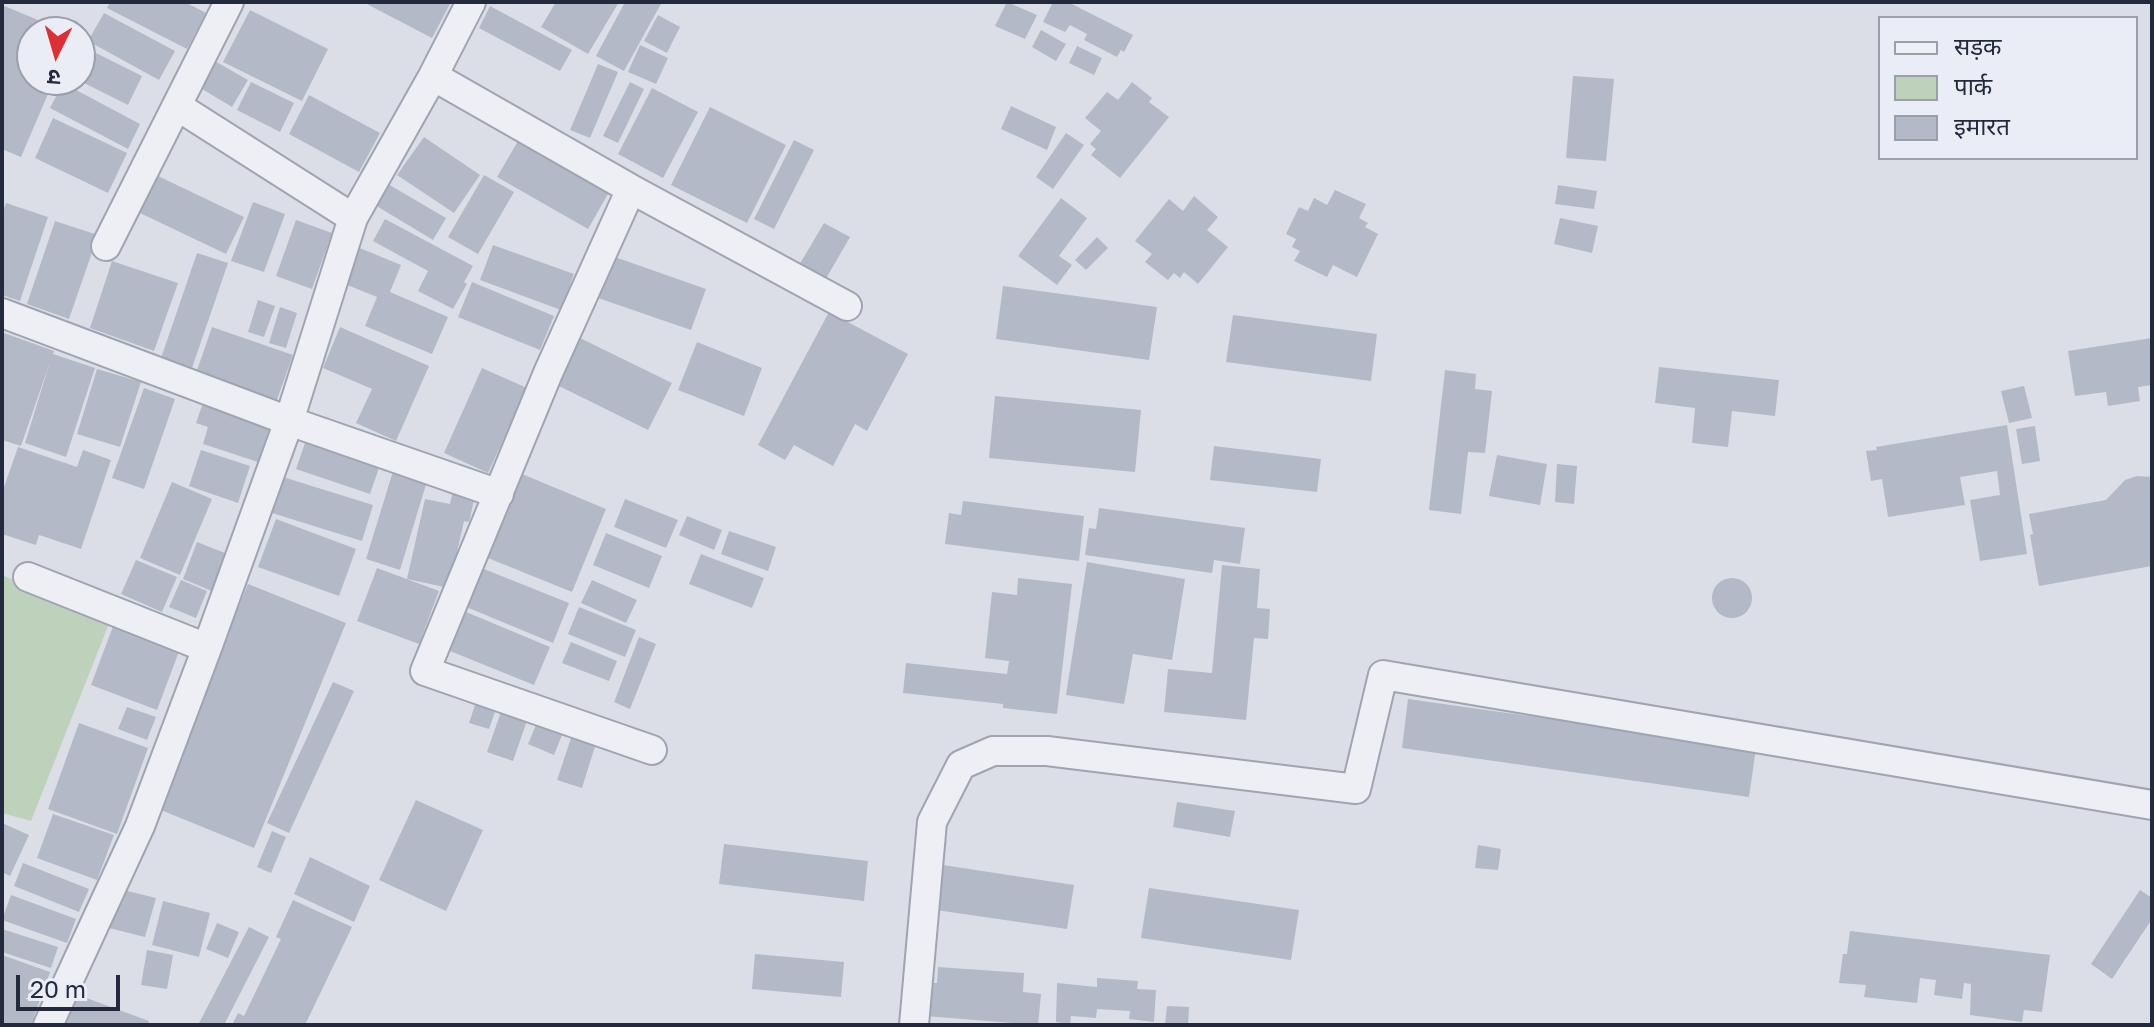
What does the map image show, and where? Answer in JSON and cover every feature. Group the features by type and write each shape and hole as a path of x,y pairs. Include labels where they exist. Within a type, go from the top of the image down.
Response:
{"street":[{"path":"106,246 229,2"},
{"path":"48,1025 140,826 289,421 353,218 471,2"},
{"path":"433,76 631,189 847,306"},
{"path":"177,106 353,218"},
{"path":"631,189 548,373 425,671 652,750"},
{"path":"2,313 289,421 499,494"},
{"path":"28,577 207,648"},
{"path":"914,1025 932,822 961,765 993,751 1047,751 1356,789 1383,675 2152,805"}],"green space":[{"path":"2,575 110,621 31,821 2,813"}],"building":[{"path":"110,2 185,2 206,13 187,49 107,8"},
{"path":"363,2 451,2 432,38"},
{"path":"556,2 619,2 588,54 541,27"},
{"path":"625,2 662,2 624,71 596,56"},
{"path":"1007,2 1037,15 1025,39 995,26"},
{"path":"1053,2 1068,2 1133,35 1124,52 1121,50 1117,57 1084,40 1087,34 1070,25 1065,32 1043,22"},
{"path":"2,5 28,16 16,16 16,96 47,96 21,157 2,149"},
{"path":"490,6 572,50 560,71 479,28"},
{"path":"250,10 328,49 302,101 223,62"},
{"path":"104,13 175,51 159,80 96,45 96,27"},
{"path":"658,15 680,27 667,53 644,41"},
{"path":"1041,30 1066,44 1056,61 1032,47"},
{"path":"640,45 668,58 656,84 628,72"},
{"path":"1077,46 1102,58 1094,75 1069,63"},
{"path":"96,53 142,76 128,105 96,89"},
{"path":"213,60 248,80 232,107 197,86"},
{"path":"598,64 618,72 590,138 570,130"},
{"path":"1573,76 1614,79 1606,161 1566,158"},
{"path":"251,82 294,103 280,132 237,110"},
{"path":"630,82 644,89 618,143 603,136"},
{"path":"1132,82 1152,98 1149,102 1169,117 1120,178 1091,155 1096,149 1090,144 1101,131 1085,118 1107,92 1118,100"},
{"path":"652,88 698,112 663,178 618,154"},
{"path":"309,95 380,133 359,172 289,134"},
{"path":"56,96 87,96 140,124 128,149 50,108"},
{"path":"1011,106 1056,127 1047,150 1001,129"},
{"path":"710,107 786,145 747,223 671,185"},
{"path":"53,118 127,153 108,193 35,158"},
{"path":"1066,133 1084,145 1053,189 1036,177"},
{"path":"521,136 612,187 588,229 497,177"},
{"path":"424,137 480,175 454,213 397,175"},
{"path":"794,140 814,150 774,229 754,219"},
{"path":"484,175 514,192 478,254 448,237"},
{"path":"158,176 244,217 226,254 140,213"},
{"path":"388,184 446,218 433,240 375,205"},
{"path":"1558,185 1597,191 1594,209 1555,204"},
{"path":"1335,190 1366,204 1359,218 1368,223 1365,227 1378,234 1357,277 1333,265 1327,277 1294,261 1300,251 1292,247 1296,239 1286,234 1299,207 1308,211 1314,198 1327,205"},
{"path":"1194,196 1218,217 1207,230 1228,247 1198,284 1184,272 1180,278 1174,273 1168,280 1145,262 1152,254 1135,241 1169,199 1183,211"},
{"path":"1061,198 1087,218 1059,256 1072,265 1057,285 1018,256"},
{"path":"253,202 285,214 264,272 231,261"},
{"path":"6,203 48,217 20,301 2,295 2,214"},
{"path":"1560,218 1598,226 1592,253 1554,244"},
{"path":"385,219 473,266 453,309 418,291 428,271 373,241"},
{"path":"296,220 332,233 312,289 276,276"},
{"path":"55,221 98,235 69,319 27,304"},
{"path":"824,223 850,237 824,282 798,267"},
{"path":"1097,237 1108,248 1086,270 1075,260"},
{"path":"350,244 401,265 390,292 448,317 432,354 365,326 377,297 335,280"},
{"path":"493,245 574,274 561,310 480,280"},
{"path":"197,253 228,263 192,368 161,358"},
{"path":"612,256 706,289 691,330 598,298"},
{"path":"112,261 178,283 154,351 90,328"},
{"path":"472,282 554,316 540,350 458,317"},
{"path":"1003,286 1157,307 1149,360 996,339"},
{"path":"258,300 275,306 264,337 248,332"},
{"path":"280,307 297,313 286,348 269,343"},
{"path":"829,312 908,354 867,431 855,424 833,466 794,445 785,460 758,445"},
{"path":"1233,315 1377,334 1371,381 1226,362"},
{"path":"212,327 293,355 274,408 194,379"},
{"path":"340,327 429,366 396,441 356,423 372,389 323,368"},
{"path":"4,333 95,368 66,457 25,443 50,362 21,446 2,440"},
{"path":"580,338 672,383 648,430 557,385"},
{"path":"2152,338 2152,385 2138,387 2140,401 2108,406 2106,392 2075,396 2068,351"},
{"path":"697,342 762,368 744,416 678,390"},
{"path":"1659,367 1779,380 1775,416 1732,411 1728,447 1692,443 1695,408 1655,403"},
{"path":"482,368 527,388 488,473 444,453"},
{"path":"97,369 141,382 120,447 77,434"},
{"path":"1445,370 1476,374 1475,389 1492,391 1485,453 1468,452 1461,514 1429,510"},
{"path":"2024,386 2032,418 2009,423 2001,391"},
{"path":"144,388 175,399 144,489 112,478"},
{"path":"995,396 1141,410 1135,472 989,458"},
{"path":"203,403 270,426 258,462 203,444 208,427 196,423"},
{"path":"2007,425 2027,554 1980,561 1970,500 2000,495 1997,471 1960,477 1965,505 1888,517 1882,479 1871,481 1866,451"},
{"path":"2035,426 2040,461 2022,464 2016,429"},
{"path":"307,437 381,462 370,494 296,469"},
{"path":"1214,446 1321,459 1317,492 1210,480"},
{"path":"18,447 77,467 83,450 111,460 81,549 39,535 36,545 2,534 2,493"},
{"path":"201,450 250,466 238,503 189,486"},
{"path":"1497,455 1547,464 1540,505 1489,496"},
{"path":"1557,464 1577,466 1574,504 1555,502"},
{"path":"394,468 428,478 400,570 366,559"},
{"path":"522,474 606,509 572,592 488,558"},
{"path":"2137,476 2152,477 2152,566 2039,586 2029,514 2106,500 2125,480"},
{"path":"283,477 373,505 362,541 272,513"},
{"path":"172,482 212,499 180,575 140,558"},
{"path":"453,491 475,496 469,522 464,521 449,588 407,579 425,499 450,504"},
{"path":"625,499 678,520 666,548 614,527"},
{"path":"963,501 1084,516 1079,561 945,544 949,513 961,515"},
{"path":"1099,508 1245,528 1240,564 1214,560 1212,573 1085,555 1089,528 1096,529"},
{"path":"687,516 722,530 714,550 679,535"},
{"path":"276,519 356,549 339,596 258,567"},
{"path":"729,531 776,547 768,571 721,554"},
{"path":"606,533 662,556 649,588 593,565"},
{"path":"197,542 235,557 219,594 183,579"},
{"path":"701,554 764,578 752,608 689,584"},
{"path":"136,560 177,577 162,612 121,594"},
{"path":"1087,562 1185,579 1172,660 1133,654 1124,704 1066,695"},
{"path":"1222,565 1260,569 1257,608 1270,609 1268,639 1254,638 1246,720 1164,712 1168,669 1212,673"},
{"path":"479,567 569,603 553,643 464,606"},
{"path":"377,568 439,591 419,644 357,621"},
{"path":"1018,578 1072,584 1057,714 1003,708 1003,704 903,693 906,663 1007,674 1009,661 985,658 992,592 1017,595"},
{"path":"1732,578 1746,584 1752,598 1746,612 1732,618 1718,612 1712,598 1718,584"},
{"path":"181,580 207,591 196,618 169,607"},
{"path":"592,580 637,600 626,623 581,603"},
{"path":"248,584 346,623 254,848 156,808"},
{"path":"579,607 636,630 625,657 568,634"},
{"path":"466,612 550,647 534,685 450,651"},
{"path":"115,621 181,646 157,710 91,685"},
{"path":"639,637 656,644 630,709 614,702"},
{"path":"571,642 617,661 609,681 562,663"},
{"path":"333,682 354,691 289,833 267,823"},
{"path":"479,693 499,700 489,729 469,723"},
{"path":"1408,699 1756,748 1749,797 1402,748"},
{"path":"504,703 530,712 513,761 487,752"},
{"path":"127,707 156,717 147,740 118,729"},
{"path":"538,720 564,730 554,755 528,744"},
{"path":"79,723 148,748 117,834 48,809"},
{"path":"573,732 597,740 582,788 557,780"},
{"path":"416,800 483,830 446,911 379,880"},
{"path":"1177,802 1235,811 1230,837 1173,827"},
{"path":"53,814 114,835 97,880 37,858"},
{"path":"2,823 29,835 10,876 2,872"},
{"path":"272,831 286,837 271,873 257,867"},
{"path":"724,844 868,861 864,901 719,884"},
{"path":"1478,845 1501,849 1498,870 1475,868"},
{"path":"310,857 370,886 354,922 294,894"},
{"path":"23,863 89,889 79,912 14,886"},
{"path":"943,865 1074,885 1067,929 936,910"},
{"path":"1149,888 1299,910 1291,960 1141,938"},
{"path":"119,889 156,898 145,937 109,928"},
{"path":"2140,890 2152,898 2152,919 2112,979 2091,964"},
{"path":"11,895 76,919 67,943 2,920"},
{"path":"293,900 352,927 305,1025 232,1025 238,1013 244,1016 281,939 276,937"},
{"path":"163,901 210,913 199,957 152,945"},
{"path":"217,923 239,932 228,958 206,949"},
{"path":"249,927 269,937 224,1025 198,1025"},
{"path":"2,929 58,947 51,968 2,952"},
{"path":"1850,931 2050,955 2042,1012 2024,1010 2022,1022 1970,1015 1971,984 1964,983 1962,999 1934,995 1936,980 1920,978 1917,1003 1864,997 1866,985 1839,983"},
{"path":"147,950 173,955 167,989 141,985"},
{"path":"755,954 844,962 841,997 752,989"},
{"path":"2,955 50,972 31,1025 2,1025"},
{"path":"938,967 1024,973 1023,992 1041,994 1038,1025 925,1016 928,983 937,983"},
{"path":"1097,978 1138,981 1137,989 1156,990 1154,1022 1129,1019 1130,1011 1097,1009 1096,1018 1071,1016 1070,1024 1056,1022 1057,983 1097,987"},
{"path":"73,993 149,1021 148,1025 61,1025"},
{"path":"1167,1006 1189,1007 1188,1025 1165,1025"}]}
